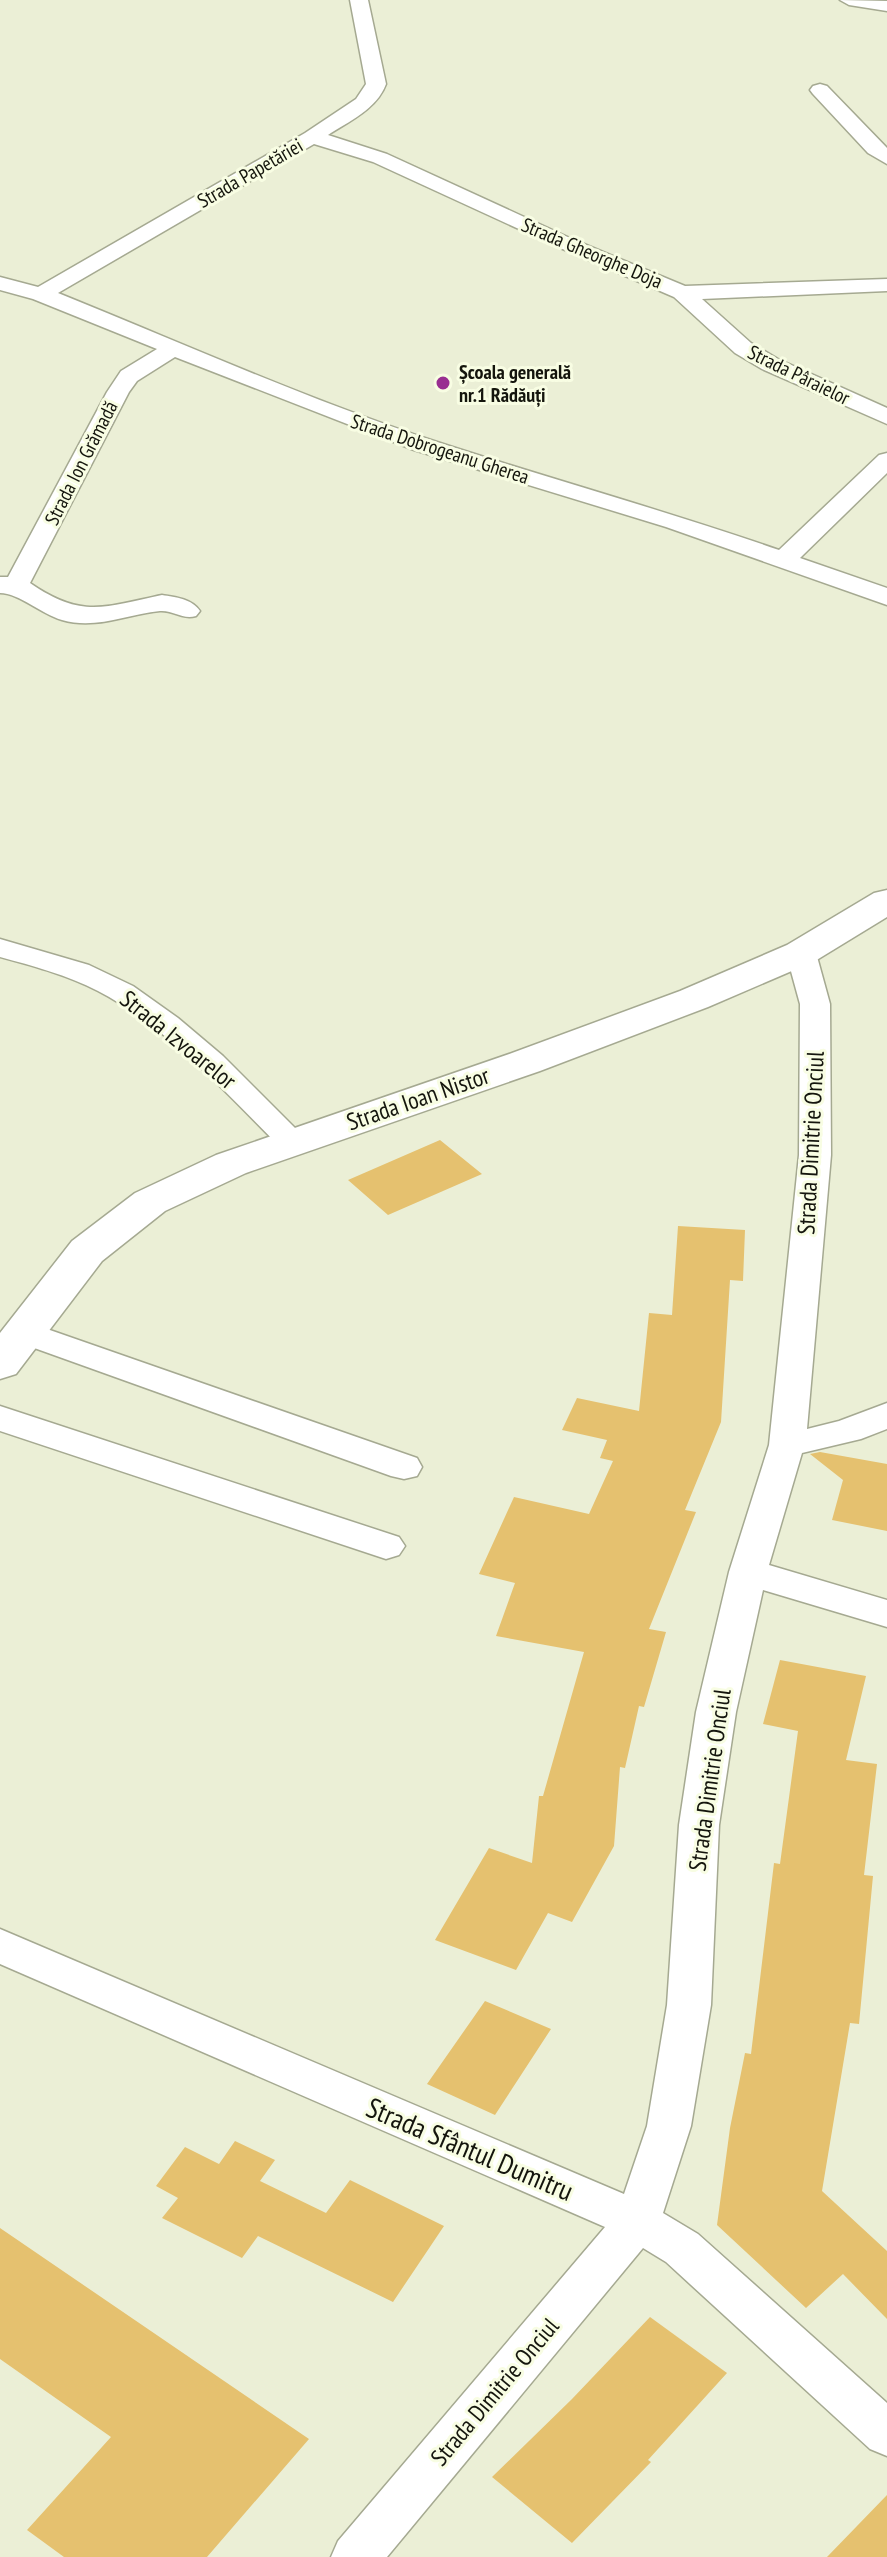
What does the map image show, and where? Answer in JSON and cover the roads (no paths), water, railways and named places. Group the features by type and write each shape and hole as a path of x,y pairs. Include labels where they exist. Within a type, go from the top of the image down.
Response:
{"street":[{"name":"Strada Papetăriei","path":"41,294 312,137 373,93 376,84 359,0"},
{"path":"849,0 887,6"},
{"path":"820,90 887,158"},
{"name":"Strada Gheorghe Doja","path":"312,137 380,158 565,243 682,292 887,285"},
{"name":"Strada Dobrogeanu Gherea","path":"0,283 41,294 334,413 422,445 675,522 887,597"},
{"name":"Strada Pâraielor","path":"682,292 743,348 782,370 887,417"},
{"name":"Strada Ion Grămadă","path":"8,585 129,376 175,347"},
{"path":"784,559 887,460"},
{"path":"8,585 42,605 80,618 162,603 173,604 187,611"},
{"name":"Strada Ioan Nistor","path":"12,1348 87,1251 150,1202 231,1164 694,999 801,953 887,901"},
{"name":"Strada Izvoarelor","path":"0,948 48,961 121,991 249,1098 294,1143"},
{"name":"Strada Dimitrie Onciul","path":"356,2557 638,2221 672,2111 689,2005 699,1825 716,1712 748,1572 787,1445 815,1155 815,1004 801,953"},
{"path":"12,1348 404,1467"},
{"path":"787,1445 848,1431 887,1415"},
{"path":"0,1418 386,1546"},
{"path":"748,1572 887,1614"},
{"name":"Strada Sfântul Dumitru","path":"0,1946 638,2221 682,2248 887,2434"}],"place":[{"name":"Școala generală nr.1 Rădăuți","path":"443,383"}]}
